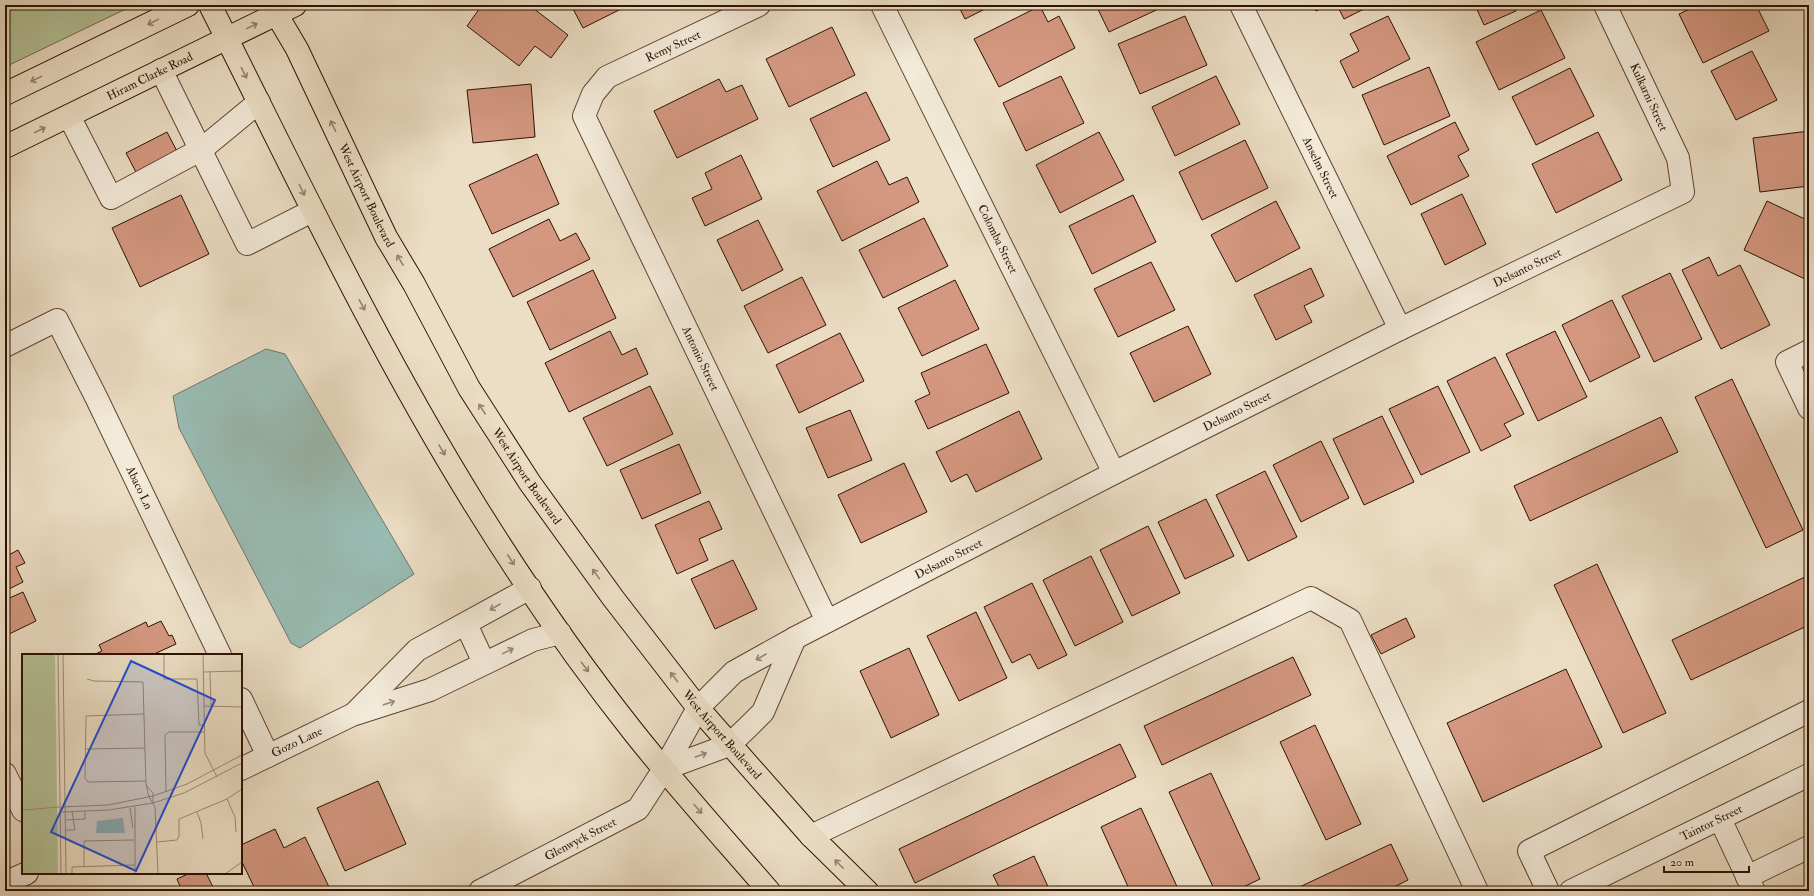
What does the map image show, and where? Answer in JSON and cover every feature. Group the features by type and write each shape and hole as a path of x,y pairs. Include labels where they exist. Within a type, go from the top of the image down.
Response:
{"main road":[{"path":"5,94 188,5"},
{"path":"210,5 312,211 422,416 476,506 560,633 634,732 769,891"},
{"name":"Hiram Clarke Road","path":"5,147 227,38 281,8"},
{"name":"West Airport Boulevard","path":"281,8 297,49 386,237 414,284 469,388 530,483 613,598 698,708 729,745 811,836 866,891"}],"street":[{"name":"Remy Street","path":"593,94 608,77 760,5"},
{"name":"Colomba Street","path":"882,5 1114,473"},
{"name":"Anselm Street","path":"1241,5 1400,329"},
{"name":"Kulkarni Street","path":"1605,5 1678,158 1683,192"},
{"path":"161,70 202,149 247,244 312,211"},
{"name":"Antonio Street","path":"593,94 584,116 827,621"},
{"path":"69,116 111,198 202,149 259,102"},
{"name":"Delsanto Street","path":"664,769 698,708 734,672 827,621 1114,473 1400,329 1683,192"},
{"name":"Abaco Ln","path":"5,346 57,320 97,399 220,654"},
{"path":"1809,352 1787,362 1809,408"},
{"path":"352,715 417,650 530,588"},
{"path":"811,836 1311,598 1350,620 1477,891"},
{"path":"466,624 484,663"},
{"path":"352,715 430,690 533,640 560,633"},
{"path":"664,769 729,745 762,712 795,638"},
{"path":"242,701 268,756"},
{"path":"1548,891 1529,851 1809,711"},
{"name":"Gozo Lane","path":"242,769 352,715"},
{"name":"Glenwyck Street","path":"480,891 638,809 664,769"},
{"path":"5,774 22,808"},
{"name":"Taintor Street","path":"1571,891 1809,775"},
{"path":"1720,818 1751,884 1809,847"},
{"path":"5,884 25,874"}],"green space":[{"path":"5,5 134,5 5,67"}],"water":[{"path":"266,349 285,354 414,574 300,648 291,643 179,428 173,396"}],"building":[{"path":"482,5 529,5 568,35 551,58 535,46 519,66 467,26"},
{"path":"571,5 629,5 583,28"},
{"path":"958,5 993,5 965,19"},
{"path":"1096,5 1167,5 1109,32"},
{"path":"1313,5 1328,5 1316,11"},
{"path":"1337,5 1372,5 1344,19"},
{"path":"1475,5 1513,5 1516,11 1484,25"},
{"path":"1698,5 1756,5 1769,31 1703,63 1679,14"},
{"path":"1040,6 1048,22 1059,16 1075,48 999,87 974,39"},
{"path":"1541,10 1565,58 1499,90 1476,42"},
{"path":"1185,16 1207,65 1140,94 1118,44"},
{"path":"1388,16 1410,59 1353,88 1340,61 1359,51 1350,34"},
{"path":"832,27 855,75 789,107 766,59"},
{"path":"1752,51 1777,100 1736,120 1711,71"},
{"path":"1429,67 1450,116 1384,145 1362,95"},
{"path":"1570,68 1594,116 1536,145 1512,97"},
{"path":"1061,76 1084,123 1026,151 1003,103"},
{"path":"1216,76 1240,124 1175,156 1152,107"},
{"path":"719,79 726,92 742,85 758,119 677,158 654,111"},
{"path":"531,84 535,137 473,143 467,90"},
{"path":"866,92 890,140 833,167 810,119"},
{"path":"1455,122 1469,150 1458,156 1469,176 1411,205 1387,156"},
{"path":"1809,131 1809,186 1760,192 1753,138"},
{"path":"167,132 179,155 138,176 126,153"},
{"path":"1099,132 1124,180 1060,213 1036,165"},
{"path":"1598,132 1622,180 1556,213 1532,164"},
{"path":"1245,140 1268,188 1202,220 1179,172"},
{"path":"537,154 559,204 492,234 469,185"},
{"path":"741,155 762,199 705,226 692,198 712,189 705,173"},
{"path":"877,161 889,185 907,177 919,202 842,241 817,191"},
{"path":"1462,194 1486,244 1445,265 1421,214"},
{"path":"181,195 209,254 140,287 112,228"},
{"path":"1133,195 1156,242 1092,274 1069,226"},
{"path":"1276,201 1300,248 1236,282 1211,235"},
{"path":"1767,201 1809,221 1809,281 1744,250"},
{"path":"924,218 948,266 883,298 859,250"},
{"path":"549,219 560,241 576,233 590,259 513,297 489,249"},
{"path":"758,220 783,270 742,291 717,240"},
{"path":"1709,257 1718,276 1740,265 1770,325 1721,349 1682,270"},
{"path":"1151,262 1175,310 1118,337 1094,289"},
{"path":"1311,268 1324,296 1304,306 1312,322 1276,340 1254,295"},
{"path":"593,270 616,318 550,350 527,302"},
{"path":"1670,273 1702,339 1654,362 1622,296"},
{"path":"802,277 826,325 768,353 744,306"},
{"path":"955,280 979,329 922,356 898,308"},
{"path":"1612,300 1640,357 1590,382 1562,325"},
{"path":"1188,326 1211,374 1154,402 1130,353"},
{"path":"610,331 622,355 636,348 648,374 569,412 545,363"},
{"path":"1555,331 1587,397 1538,421 1506,354"},
{"path":"840,333 864,381 799,413 776,365"},
{"path":"986,344 1009,393 928,429 915,401 930,394 921,373"},
{"path":"1495,357 1524,414 1504,424 1511,436 1481,451 1447,381"},
{"path":"1732,379 1803,530 1766,548 1695,397"},
{"path":"650,386 673,434 607,466 583,418"},
{"path":"1438,386 1470,452 1421,475 1389,409"},
{"path":"850,410 872,460 828,478 806,428"},
{"path":"1019,411 1042,459 976,492 967,474 951,482 936,452"},
{"path":"1382,416 1414,482 1364,505 1333,439"},
{"path":"1661,417 1678,452 1530,521 1514,486"},
{"path":"1321,441 1349,498 1301,522 1273,465"},
{"path":"679,444 701,493 642,519 620,470"},
{"path":"904,463 927,512 861,543 838,495"},
{"path":"1265,471 1297,537 1248,561 1216,495"},
{"path":"1206,499 1234,556 1185,579 1158,522"},
{"path":"709,501 722,529 699,539 708,560 677,574 655,525"},
{"path":"1148,526 1180,593 1132,616 1100,550"},
{"path":"18,550 25,563 16,567 23,582 5,591 5,557"},
{"path":"1091,556 1123,622 1075,646 1043,580"},
{"path":"733,560 757,609 715,629 691,579"},
{"path":"1597,564 1666,713 1623,733 1554,585"},
{"path":"1809,575 1809,625 1691,680 1672,640"},
{"path":"1032,583 1067,655 1038,669 1030,654 1012,663 984,607"},
{"path":"23,592 36,621 5,636 5,600"},
{"path":"976,612 1007,678 959,701 927,636"},
{"path":"1406,618 1415,637 1381,654 1371,635"},
{"path":"161,621 169,636 172,635 176,644 154,654 95,654 102,651 99,645 146,622 148,627"},
{"path":"909,648 939,715 891,738 860,671"},
{"path":"1293,657 1311,695 1162,765 1144,726"},
{"path":"1566,669 1602,747 1483,802 1447,723"},
{"path":"1315,725 1361,824 1326,840 1280,742"},
{"path":"1120,744 1136,777 915,883 899,849"},
{"path":"1211,773 1260,879 1235,891 1215,891 1169,792"},
{"path":"378,781 406,844 345,871 317,808"},
{"path":"1141,808 1179,891 1130,891 1101,827"},
{"path":"275,829 284,848 305,837 329,887 320,891 256,891 242,862 242,845"},
{"path":"1391,844 1408,880 1386,891 1291,891"},
{"path":"1034,856 1050,891 1001,891 993,875"},
{"path":"188,874 206,874 215,891 182,891 177,879"}]}
